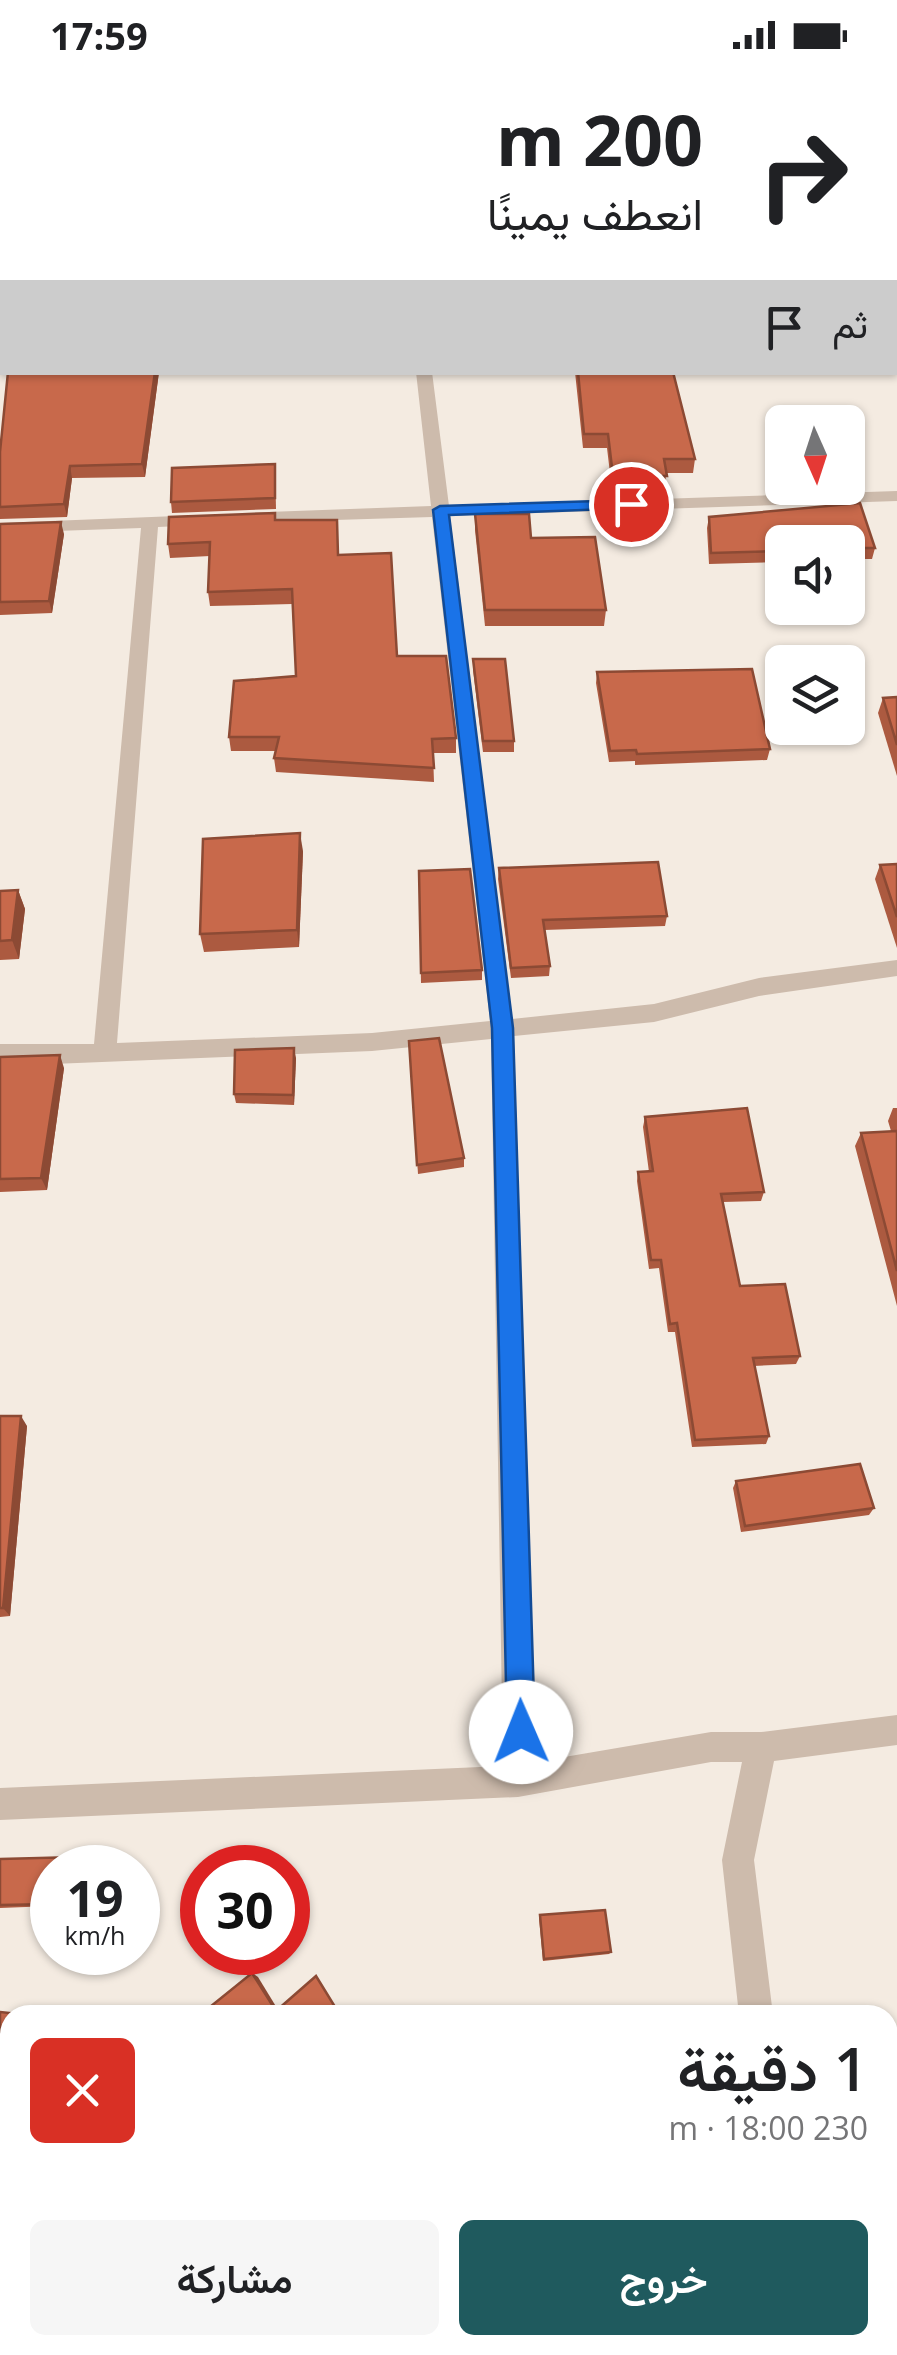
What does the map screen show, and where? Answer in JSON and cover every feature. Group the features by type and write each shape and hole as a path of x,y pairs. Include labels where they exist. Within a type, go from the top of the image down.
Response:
{"street":[{"path":"424,375 502,1028 521,1732 518,1781"},
{"path":"0,528 897,496"},
{"path":"105,1052 150,522"},
{"path":"0,1053 372,1042 654,1013 759,988 897,968"},
{"path":"0,1804 518,1781 711,1747 762,1747 897,1730"},
{"path":"755,2005 738,1860 762,1747"}],"building":[{"path":"8,375 155,375 142,464 70,466 64,504 0,507 0,452"},
{"path":"578,375 674,375 695,459 664,459 667,476 613,476 608,434 584,434"},
{"path":"275,464 275,498 171,502 172,468"},
{"path":"861,505 875,548 865,548 865,525 765,525 765,551 711,553 709,517"},
{"path":"275,513 275,520 337,520 338,555 391,553 397,656 446,656 456,738 432,739 434,768 274,758 279,737 229,737 234,681 296,676 292,589 208,592 210,542 168,544 169,517"},
{"path":"475,514 529,514 531,538 595,537 606,610 485,610"},
{"path":"61,522 49,601 0,602 0,524"},
{"path":"473,659 505,659 514,741 483,741"},
{"path":"752,669 765,727 765,745 770,749 637,754 636,750 610,751 597,672"},
{"path":"897,697 897,745 883,698"},
{"path":"300,833 297,930 200,934 203,839"},
{"path":"658,862 667,916 543,920 550,966 511,968 499,868"},
{"path":"897,864 897,917 880,865"},
{"path":"470,869 482,970 421,973 419,871"},
{"path":"18,890 12,940 0,941 0,891"},
{"path":"439,1038 464,1158 417,1165 409,1041"},
{"path":"294,1048 293,1095 234,1094 235,1050"},
{"path":"60,1055 41,1178 0,1179 0,1057"},
{"path":"747,1108 764,1192 721,1194 740,1286 785,1284 800,1356 753,1358 769,1436 695,1440 677,1323 670,1324 661,1260 651,1260 638,1172 653,1171 645,1117"},
{"path":"897,1131 897,1271 861,1133"},
{"path":"0,1416 21,1416 3,1608 0,1608"},
{"path":"860,1464 874,1508 745,1526 736,1481"},
{"path":"30,1858 30,1904 0,1905 0,1859"},
{"path":"605,1910 611,1952 544,1959 540,1915"},
{"path":"253,1975 272,2005 212,2005"},
{"path":"316,1976 334,2005 283,2005"}],"route":[{"path":"521,1732 502,1028 440,510 631,504"}]}
